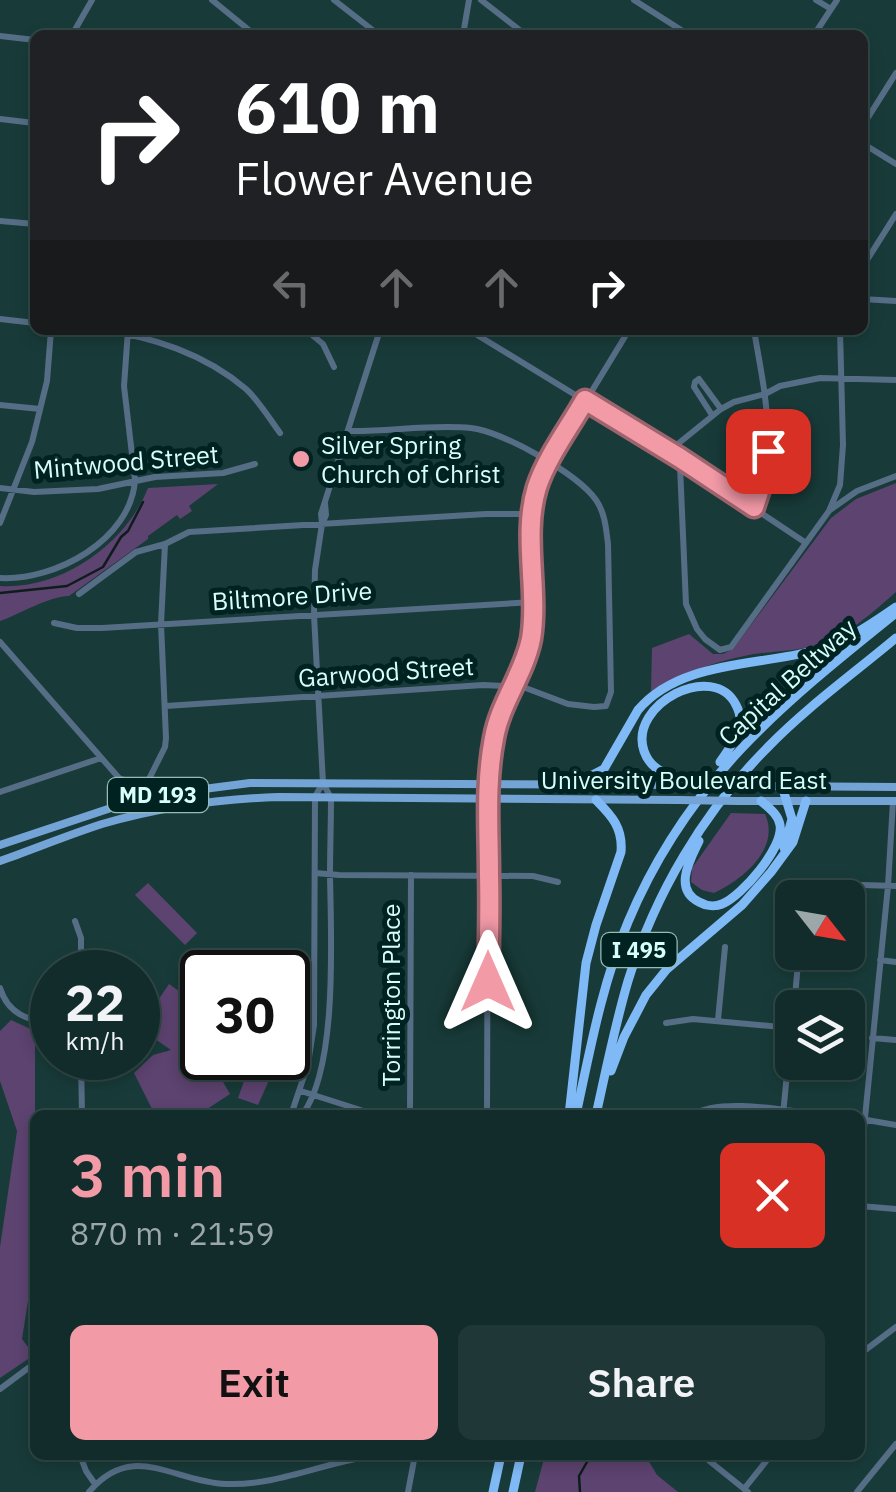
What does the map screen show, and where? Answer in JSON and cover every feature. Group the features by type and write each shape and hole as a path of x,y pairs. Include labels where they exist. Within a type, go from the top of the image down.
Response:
{"highway":[{"path":"573,785 604,769 644,702 669,686 720,668 830,646 896,610"},
{"name":"Capital Beltway","path":"573,1110 615,956 640,894 674,834 708,785 753,734 896,610"},
{"name":"Capital Beltway","path":"598,1110 628,983 672,876 718,804 756,759 896,638"},
{"path":"674,834 733,742 739,727 738,710 730,695 707,686 691,688 660,703 647,717 641,738 646,756 656,768 693,782 750,786"},
{"path":"771,872 791,828 782,786"},
{"path":"572,1110 586,962 622,841 616,822 596,800"},
{"path":"718,804 684,884 695,900 712,906 742,889 777,843 779,821 761,801"},
{"path":"598,1110 624,1037 646,995 667,968 742,905 771,872 793,842 806,801"},
{"path":"493,1492 500,1460"},
{"path":"513,1492 520,1460"}],"main road":[{"name":"University Boulevard East","path":"0,845 154,796 250,783 693,782"},
{"name":"University Boulevard East","path":"750,786 896,787"},
{"name":"University Boulevard East","path":"0,861 99,825 158,810 237,798 895,802"}],"street":[{"path":"75,30 92,0"},
{"path":"212,0 249,30"},
{"path":"334,0 372,30"},
{"path":"464,30 469,0"},
{"path":"480,0 519,30"},
{"path":"634,0 681,30"},
{"path":"816,0 831,9"},
{"path":"817,30 837,0"},
{"path":"0,36 30,39"},
{"path":"868,118 896,74"},
{"path":"0,119 30,122"},
{"path":"868,147 896,164"},
{"path":"868,258 896,214"},
{"path":"0,221 30,224"},
{"path":"868,300 896,301"},
{"path":"0,318 30,321"},
{"path":"0,523 32,442 47,381 50,335"},
{"path":"0,578 56,569 103,540 122,518 134,493 135,480 124,386 128,335"},
{"path":"137,335 180,350 237,382 255,398 280,433"},
{"path":"312,335 323,344 334,367"},
{"path":"305,1110 322,1066 328,1020 331,798 323,783 315,570 325,503 378,335"},
{"path":"477,335 680,458 806,543"},
{"path":"487,1110 488,784 494,734 530,643 532,514 537,487 548,462 626,335"},
{"path":"754,507 768,451 769,422 755,335"},
{"path":"840,335 840,378 842,468 840,485 828,511 731,647 720,650 714,646 696,629 686,604 679,444 720,409 780,386 840,378 896,380"},
{"path":"712,416 694,382 699,379 720,409"},
{"path":"0,405 40,409"},
{"path":"348,431 481,429 548,462"},
{"name":"Garwood Street","path":"166,706 514,686 568,704 606,706 611,692 606,521 586,488 548,462"},
{"name":"Mintwood Street","path":"0,488 98,489 135,480 223,473 255,464"},
{"path":"828,511 858,491 896,476"},
{"path":"79,594 136,552 189,532 532,514"},
{"path":"158,810 148,781 164,747 161,545"},
{"name":"Biltmore Drive","path":"54,623 85,628 533,602"},
{"path":"0,642 119,778 124,788 122,804"},
{"path":"0,792 102,758"},
{"path":"119,778 131,783 148,781"},
{"path":"293,1110 308,1064 314,1025 316,798 323,783"},
{"path":"863,1110 892,886 895,802"},
{"path":"316,872 533,876 558,882"},
{"name":"Torrington Place","path":"410,1110 411,875"},
{"path":"865,885 892,886"},
{"path":"74,921 81,950"},
{"path":"718,1021 725,947"},
{"path":"880,960 896,962"},
{"path":"0,988 9,1007 30,1020"},
{"path":"666,1023 693,1019 775,1024"},
{"path":"872,1038 896,1040"},
{"path":"81,1080 82,1110"},
{"path":"784,1110 787,1080"},
{"path":"300,1091 360,1110"},
{"path":"700,1110 721,1106 757,1110"},
{"path":"865,1120 896,1125"},
{"path":"865,1206 896,1209"},
{"path":"865,1350 896,1327"},
{"path":"0,1389 30,1367"},
{"path":"856,1492 896,1444"},
{"path":"82,1460 96,1484"},
{"path":"156,1467 157,1460"},
{"path":"312,1460 313,1469"},
{"path":"88,1492 104,1476 138,1465 225,1484 261,1482 343,1460"},
{"path":"408,1492 415,1460"},
{"path":"708,1460 746,1490 767,1460"}],"shaded area":[{"path":"896,483 896,592 847,631 825,642 720,662 651,691 652,648 689,634 713,654 733,649 831,518 856,499"},
{"path":"218,484 189,506 192,511 180,519 177,515 69,596 43,602 0,621 0,586 46,580 89,560 124,528 148,488"},
{"path":"731,813 765,814 768,839 747,872 714,893 702,890 691,882 692,868"},
{"path":"148,883 197,933 185,945 135,895"},
{"path":"169,984 180,992 180,1080 222,1080 230,1094 206,1110 152,1110 138,1080 160,1080 160,1053 171,1050 160,1042 160,997"},
{"path":"11,1020 30,1029 30,1080 35,1080 35,1110 30,1110 30,1288 22,1339 30,1350 30,1358 0,1378 0,1247 17,1131 0,1081 0,1031"},
{"path":"244,1080 269,1080 258,1105 238,1098"},
{"path":"544,1460 648,1460 657,1475 678,1492 535,1492"}],"waterway":[{"path":"0,593 67,586 103,567 143,502"},
{"path":"580,1492 579,1476 588,1460"}],"place":[{"name":"Silver Spring Church of Christ","path":"301,459"}],"route":[{"path":"488,982 490,760 504,704 530,643 532,514 537,487 548,462 585,400 754,507 768,451"}]}
